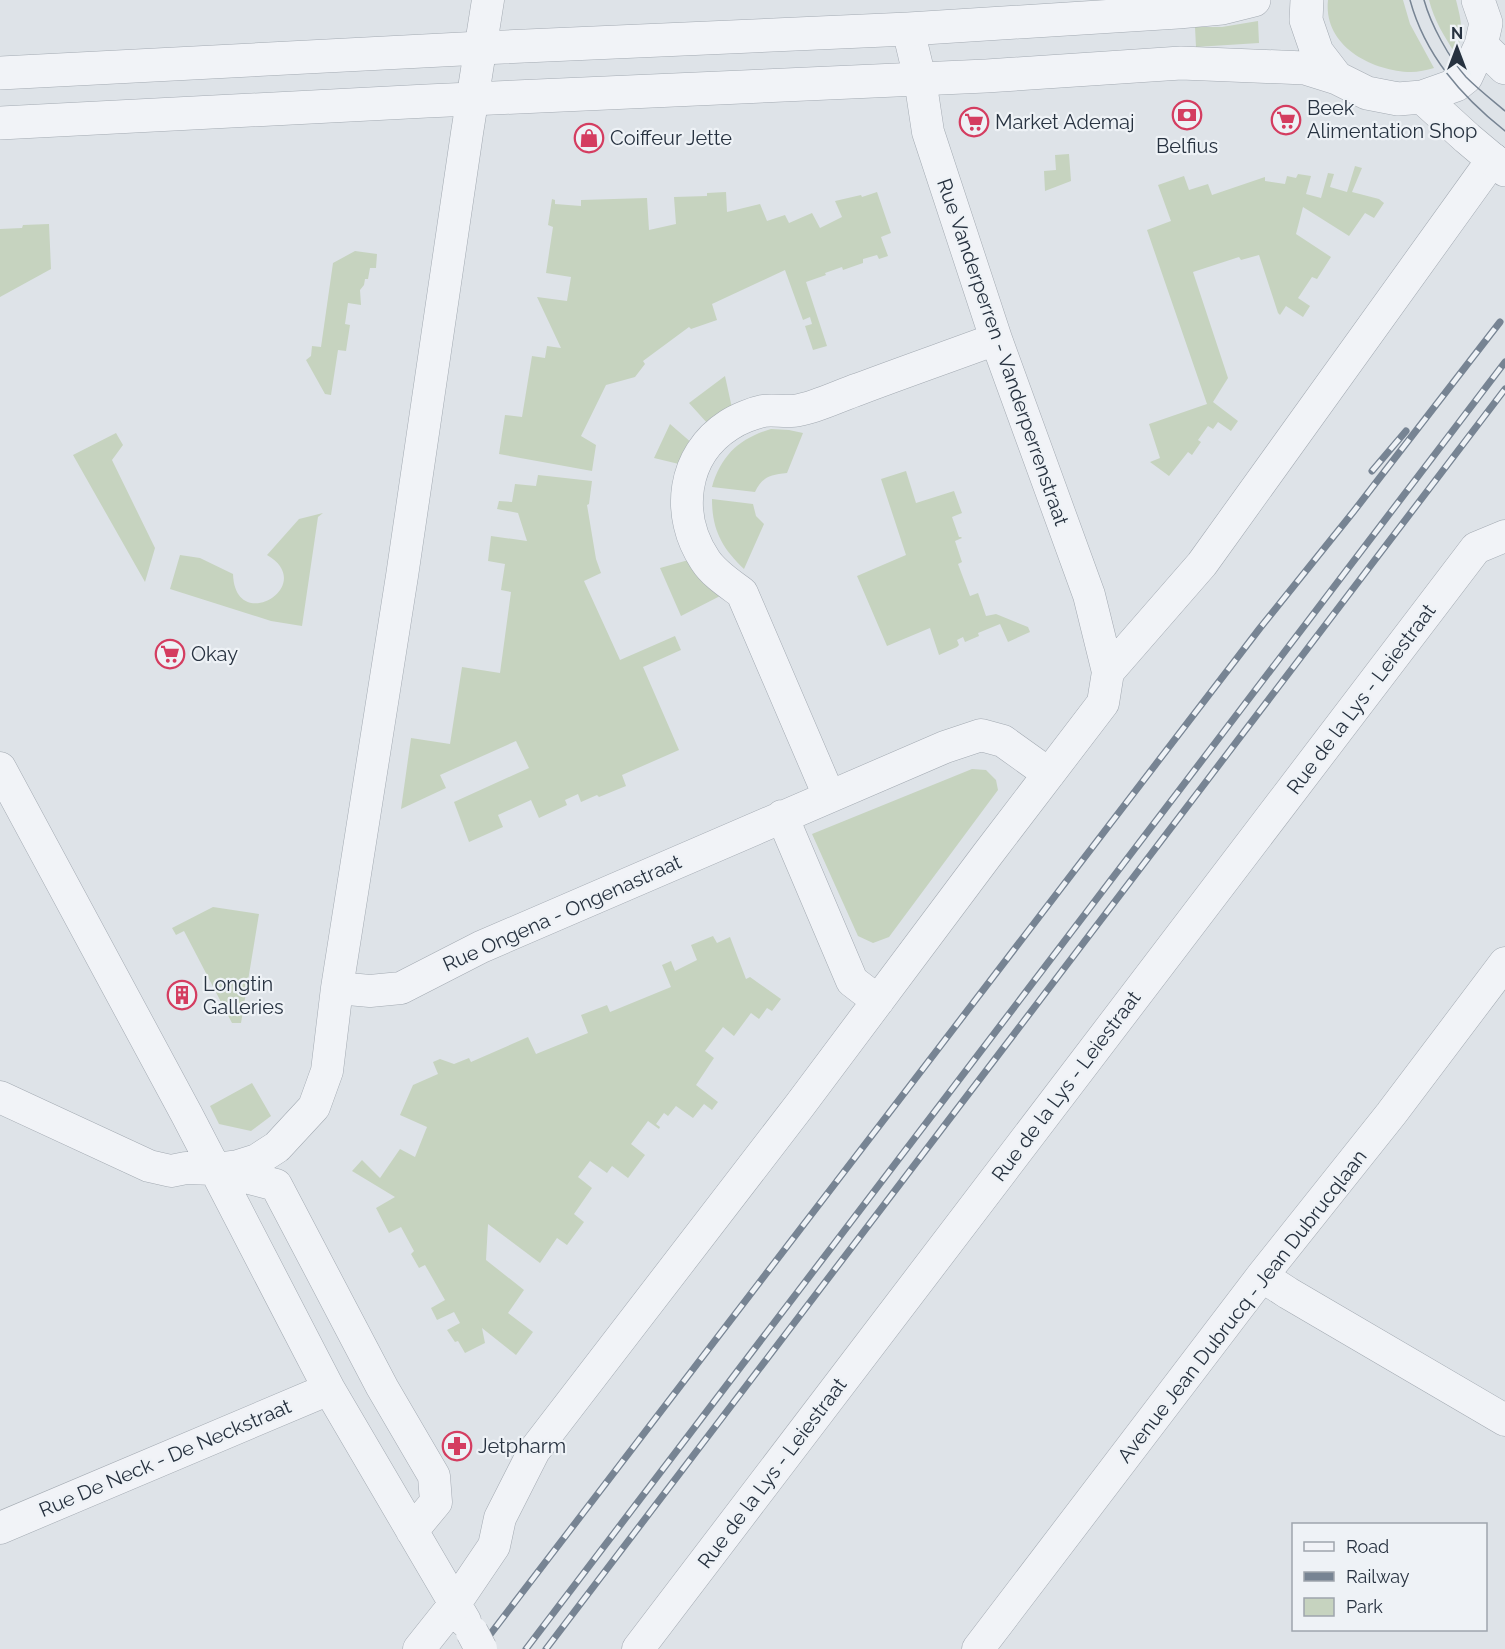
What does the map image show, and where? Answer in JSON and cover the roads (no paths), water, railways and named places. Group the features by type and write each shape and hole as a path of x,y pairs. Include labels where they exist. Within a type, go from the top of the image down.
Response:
{"street":[{"path":"0,1097 149,1166 171,1171 186,1168 215,1169 238,1166 257,1160 277,1147 314,1107 327,1071 488,0"},
{"path":"0,73 908,29 1178,12 1254,0"},
{"path":"1307,0 1306,20 1317,52 1337,78"},
{"path":"1485,17 1505,68"},
{"path":"0,123 920,79 1181,63 1305,68 1337,78 1367,93 1398,99 1422,97 1456,84 1466,77 1485,17"},
{"name":"Rue Vanderperren - Vanderperrenstraat","path":"908,29 920,79 928,132 996,339 1089,595 1108,672"},
{"path":"419,1649 454,1605 494,1546 500,1518 534,1451 1103,703 1108,672 1202,564 1500,165 1422,97"},
{"path":"829,796 742,593 725,581 706,562 694,539 687,517 688,488 693,469 713,436 732,423 762,411 798,411 996,339"},
{"name":"Rue de la Lys - Leiestraat","path":"638,1649 1476,548 1505,536"},
{"name":"Rue Ongena - Ongenastraat","path":"338,988 370,992 401,988 481,947 829,796 945,747 981,735 1003,741 1049,774"},
{"path":"0,768 215,1169 329,1389 476,1641"},
{"path":"782,816 852,981 878,1001"},
{"name":"Avenue Jean Dubrucq - Jean Dubrucqlaan","path":"978,1649 1262,1276 1384,1123 1505,963"},
{"path":"215,1169 276,1185 382,1387 434,1476 436,1502 412,1531"},
{"path":"1262,1276 1505,1420"},
{"name":"Rue De Neck - De Neckstraat","path":"0,1528 329,1389"}],"tram line":[{"path":"1410,0 1425,39 1447,73 1474,104 1505,131"},
{"path":"1424,0 1436,30 1460,69 1475,86 1505,111"}],"railway":[{"path":"479,1649 1260,628 1500,322"},
{"path":"526,1649 1505,362"},
{"path":"546,1649 1505,389"},
{"path":"1372,471 1406,431"}],"place":[{"name":"Belfius","path":"1187,115"},
{"name":"Beek Alimentation Shop","path":"1286,120"},
{"name":"Market Ademaj","path":"974,122"},
{"name":"Coiffeur Jette","path":"589,138"},
{"name":"Okay","path":"170,654"},
{"name":"Longtin Galleries","path":"182,995"},
{"name":"Jetpharm","path":"457,1446"}]}
